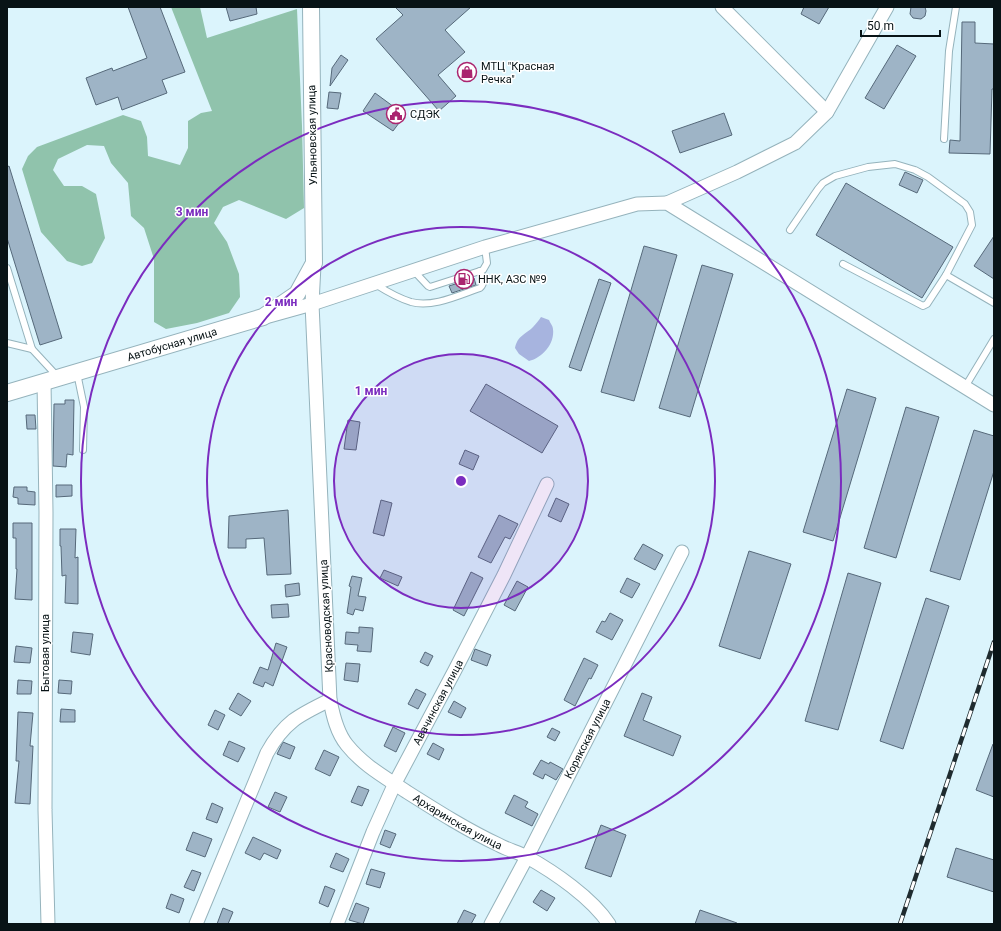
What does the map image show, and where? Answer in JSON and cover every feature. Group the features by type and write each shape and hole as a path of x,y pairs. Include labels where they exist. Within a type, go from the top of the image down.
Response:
{"street":[{"name":"Ульяновская улица","path":"311,7 314,263"},
{"path":"722,7 826,112"},
{"path":"263,317 312,304 486,247 638,204 667,203 737,172 795,143 826,112 887,7"},
{"path":"667,203 994,405"},
{"name":"Красноводская улица","path":"314,263 312,304 330,700"},
{"name":"Автобусная улица","path":"7,393 263,317 297,294 314,263"},
{"name":"Бытовая улица","path":"48,924 45,810 46,512 51,379"},
{"name":"Авачинская улица","path":"337,924 372,832 395,784 504,574 546,484"},
{"name":"Корякская улица","path":"491,924 527,857 682,552"},
{"path":"196,924 267,753 274,741 292,720 304,712 330,700"},
{"name":"Архаринская улица","path":"330,700 335,721 346,744 369,767 478,834 500,846 527,857 561,879 587,899 609,924"}],"lane":[{"path":"944,138 949,51 956,7"},
{"path":"790,230 818,189 830,178 868,167 895,164 905,166 928,177 965,204 970,212 972,225 946,275 927,304 922,306 842,264"},
{"path":"413,270 430,287 480,271 486,267 486,247"},
{"path":"7,268 32,349 51,379"},
{"path":"373,283 407,300 420,304 438,302 480,288 484,281 480,271"},
{"path":"946,275 994,303"},
{"path":"965,387 994,339"},
{"path":"7,343 32,349"},
{"path":"76,372 84,407 83,450"}],"green space":[{"path":"171,7 200,7 207,38 297,9 304,208 286,219 239,200 223,207 214,223 227,242 239,274 240,297 229,313 197,323 166,329 154,322 154,259 144,228 131,216 128,183 111,163 104,146 87,145 58,159 53,170 64,186 82,186 96,194 105,238 92,263 82,266 67,261 41,232 22,169 28,156 37,147 123,115 141,121 147,137 148,156 180,165 188,148 188,121 201,113 212,111"}],"water":[{"path":"541,317 549,320 553,328 552,340 547,350 543,354 529,361 519,354 515,348 516,344 518,340 533,327"}],"building":[{"path":"128,7 160,7 185,72 162,80 167,93 122,110 118,97 96,105 86,78 112,68 113,71 147,58"},
{"path":"226,7 256,7 257,14 230,21"},
{"path":"395,7 471,7 445,30 465,52 438,75 456,96 439,111 376,39 403,15"},
{"path":"804,7 829,7 819,24 801,14"},
{"path":"911,7 925,7 925,16 921,19 913,18 910,14"},
{"path":"962,22 975,22 975,43 994,44 994,89 992,89 990,154 949,153 950,140 960,141"},
{"path":"897,45 916,56 884,109 865,98"},
{"path":"341,55 348,60 330,86 332,68"},
{"path":"329,92 341,93 338,109 327,108"},
{"path":"375,93 405,115 393,131 363,111"},
{"path":"724,113 732,135 680,153 672,131"},
{"path":"9,166 62,338 40,345 7,238 7,167"},
{"path":"905,172 923,180 917,193 899,185"},
{"path":"846,183 953,247 922,298 816,235"},
{"path":"994,236 994,279 974,266"},
{"path":"644,246 677,255 634,401 601,392"},
{"path":"702,265 733,274 690,417 659,408"},
{"path":"474,278 476,285 452,293 449,286"},
{"path":"599,279 611,283 581,371 569,367"},
{"path":"486,384 558,426 542,453 470,411"},
{"path":"847,389 876,398 833,541 803,532"},
{"path":"65,400 74,400 73,455 67,454 66,467 53,466 54,404 65,404"},
{"path":"906,407 939,417 896,558 864,548"},
{"path":"26,415 35,415 36,429 27,429"},
{"path":"348,420 360,422 356,450 344,449"},
{"path":"974,430 994,436 994,471 960,580 930,571"},
{"path":"465,450 479,456 473,470 459,464"},
{"path":"56,485 72,485 72,496 56,497"},
{"path":"14,487 27,487 27,491 35,492 35,505 18,504 18,498 13,497"},
{"path":"556,498 569,504 561,522 548,516"},
{"path":"381,500 392,503 384,536 373,533"},
{"path":"288,510 291,574 267,575 264,538 246,539 246,548 228,548 229,516"},
{"path":"499,515 518,524 510,539 505,537 491,563 478,557"},
{"path":"13,523 32,523 32,600 15,599 17,569 16,538 13,538"},
{"path":"60,529 76,529 75,558 78,557 78,604 65,603 66,575 62,576"},
{"path":"643,544 663,555 655,570 634,559"},
{"path":"749,551 791,564 760,659 719,646"},
{"path":"384,570 402,577 398,586 380,578"},
{"path":"471,572 483,578 464,616 453,610"},
{"path":"848,573 881,583 838,730 805,721"},
{"path":"352,576 362,578 358,596 366,597 363,611 355,609 353,615 347,613 351,587 349,586"},
{"path":"627,578 640,584 632,598 620,592"},
{"path":"517,581 528,587 515,611 504,605"},
{"path":"299,583 300,595 286,597 285,585"},
{"path":"926,598 949,606 903,749 880,741"},
{"path":"288,604 289,617 272,618 271,605"},
{"path":"610,613 623,620 612,640 596,632 602,621 605,622"},
{"path":"359,627 373,628 371,652 357,651 358,645 345,644 346,632 359,633"},
{"path":"73,632 93,634 90,655 71,652"},
{"path":"276,643 287,647 273,686 265,682 263,687 253,683 260,667 268,670"},
{"path":"16,646 32,648 30,663 14,662"},
{"path":"475,649 491,655 487,666 471,660"},
{"path":"425,652 433,656 428,666 420,662"},
{"path":"584,658 598,665 591,679 589,678 575,706 564,700"},
{"path":"346,663 360,664 358,682 344,680"},
{"path":"18,680 32,681 31,694 17,694"},
{"path":"59,680 72,681 71,694 58,693"},
{"path":"416,689 426,694 418,709 408,704"},
{"path":"238,693 251,701 241,716 229,709"},
{"path":"642,693 652,697 643,720 681,736 673,756 624,736"},
{"path":"454,701 466,708 461,718 448,712"},
{"path":"61,709 75,710 75,722 60,722"},
{"path":"215,710 225,715 218,730 208,725"},
{"path":"18,712 33,713 30,746 33,746 30,804 15,803 19,761 16,761"},
{"path":"393,727 405,733 396,752 384,746"},
{"path":"552,728 560,732 555,741 547,737"},
{"path":"229,741 245,748 238,762 223,755"},
{"path":"283,742 295,747 290,759 277,754"},
{"path":"433,743 444,749 439,760 427,754"},
{"path":"994,744 994,797 976,790"},
{"path":"324,750 339,757 330,776 315,769"},
{"path":"541,760 549,764 550,762 563,769 556,780 545,774 543,779 533,774"},
{"path":"358,786 369,790 362,806 351,802"},
{"path":"275,792 287,797 280,812 268,807"},
{"path":"514,795 528,802 525,807 538,814 532,826 505,813"},
{"path":"212,803 223,808 217,823 206,819"},
{"path":"601,825 626,835 611,877 585,868"},
{"path":"385,830 396,834 390,848 380,844"},
{"path":"193,832 212,839 205,857 186,850"},
{"path":"253,837 281,850 277,859 264,853 260,860 245,853"},
{"path":"956,848 994,860 994,892 947,877"},
{"path":"336,853 349,859 343,872 330,867"},
{"path":"371,869 385,873 380,888 366,884"},
{"path":"192,870 201,873 194,891 184,887"},
{"path":"325,886 335,890 328,907 319,903"},
{"path":"541,890 555,898 547,911 533,902"},
{"path":"171,894 184,899 179,913 166,908"},
{"path":"356,903 369,908 363,924 349,920"},
{"path":"223,908 233,912 228,924 217,924"},
{"path":"464,910 476,915 471,924 457,924"},
{"path":"700,910 737,923 737,924 695,924"}],"railway":[{"path":"900,924 994,642"}],"place":[{"name":"МТЦ \"Красная Речка\"","path":"467,72"},
{"name":"СДЭК","path":"396,114"},
{"name":"ННК, АЗС №9","path":"464,279"}]}
